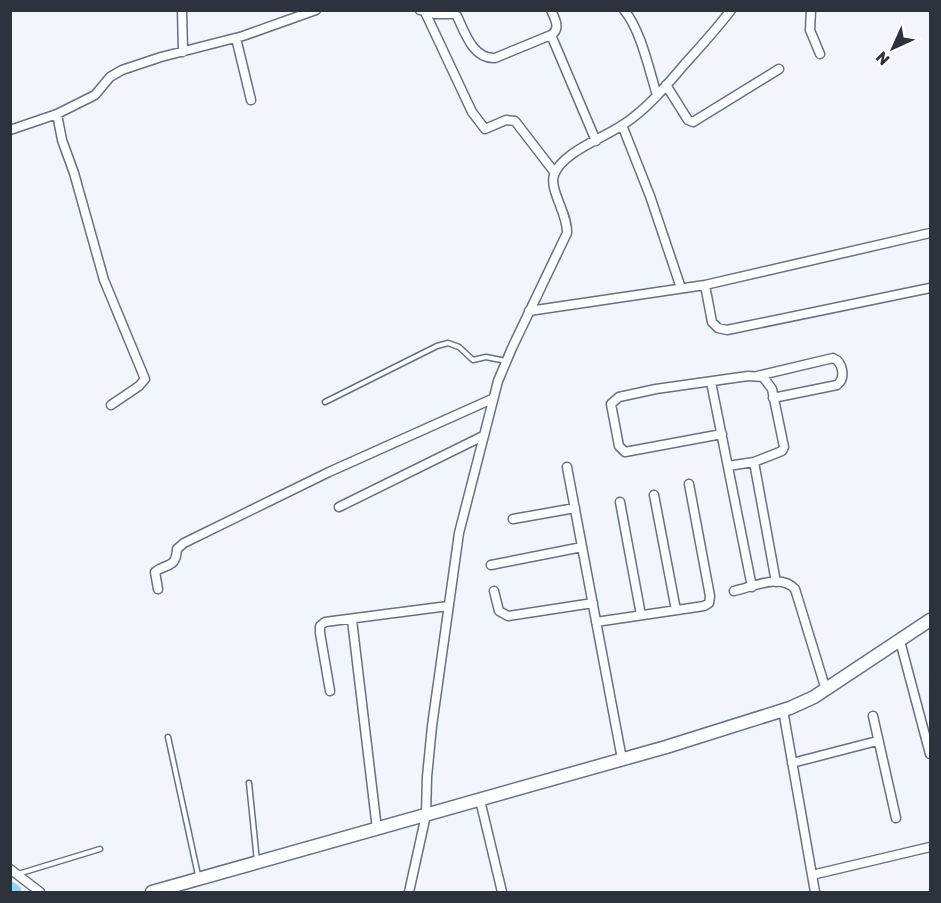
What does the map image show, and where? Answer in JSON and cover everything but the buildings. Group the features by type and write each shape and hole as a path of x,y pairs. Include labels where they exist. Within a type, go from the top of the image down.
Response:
{"street":[{"path":"182,10 183,52"},
{"path":"10,130 57,114 95,95 110,77 122,70 236,38 316,10"},
{"path":"422,11 454,14 474,49 489,58 495,58 555,33 557,27 551,10"},
{"path":"624,10 638,38 657,95"},
{"path":"409,892 426,815 432,726 459,533 492,399 506,361 567,232 567,222 554,188 555,173 566,159 622,125 657,95 732,10"},
{"path":"812,10 810,30 820,54"},
{"path":"422,11 471,112 481,126 485,129 511,119 515,121 555,173"},
{"path":"551,35 596,141"},
{"path":"236,38 251,100"},
{"path":"666,85 688,120 693,122 779,69"},
{"path":"57,114 62,140 74,173 104,280 145,379 139,386 111,405"},
{"path":"622,125 650,196 681,288"},
{"path":"529,311 705,285 930,233"},
{"path":"705,285 712,322 727,330 930,288"},
{"path":"722,434 625,452 619,446 611,409 614,399 656,389 757,376 833,358 841,364 842,377 841,382 837,385 773,398"},
{"path":"728,466 754,462 782,451 784,447 767,381 757,376"},
{"path":"711,382 752,587"},
{"path":"158,589 155,572 174,562 177,549 184,543 329,472 492,399"},
{"path":"339,507 483,436"},
{"path":"754,462 776,582"},
{"path":"567,467 622,759"},
{"path":"596,622 704,606 709,603 710,596 689,484"},
{"path":"654,495 676,610"},
{"path":"620,502 641,615"},
{"path":"513,519 575,508"},
{"path":"491,565 582,547"},
{"path":"734,591 776,582 790,583 795,589 826,690"},
{"path":"494,591 499,611 508,616 592,603"},
{"path":"330,691 320,626 325,622 448,606"},
{"path":"352,620 377,829"},
{"path":"152,892 480,800 783,711 814,698 930,620"},
{"path":"900,641 930,754"},
{"path":"783,711 815,892"},
{"path":"873,716 896,818"},
{"path":"792,763 877,741"},
{"path":"480,800 502,892"},
{"path":"812,875 930,846"},
{"path":"14,871 40,892"}],"lane":[{"path":"325,402 437,346 448,343 459,347 473,360 486,357 506,361"},
{"path":"168,736 199,879"},
{"path":"249,783 257,862"},
{"path":"14,871 100,849"}]}
